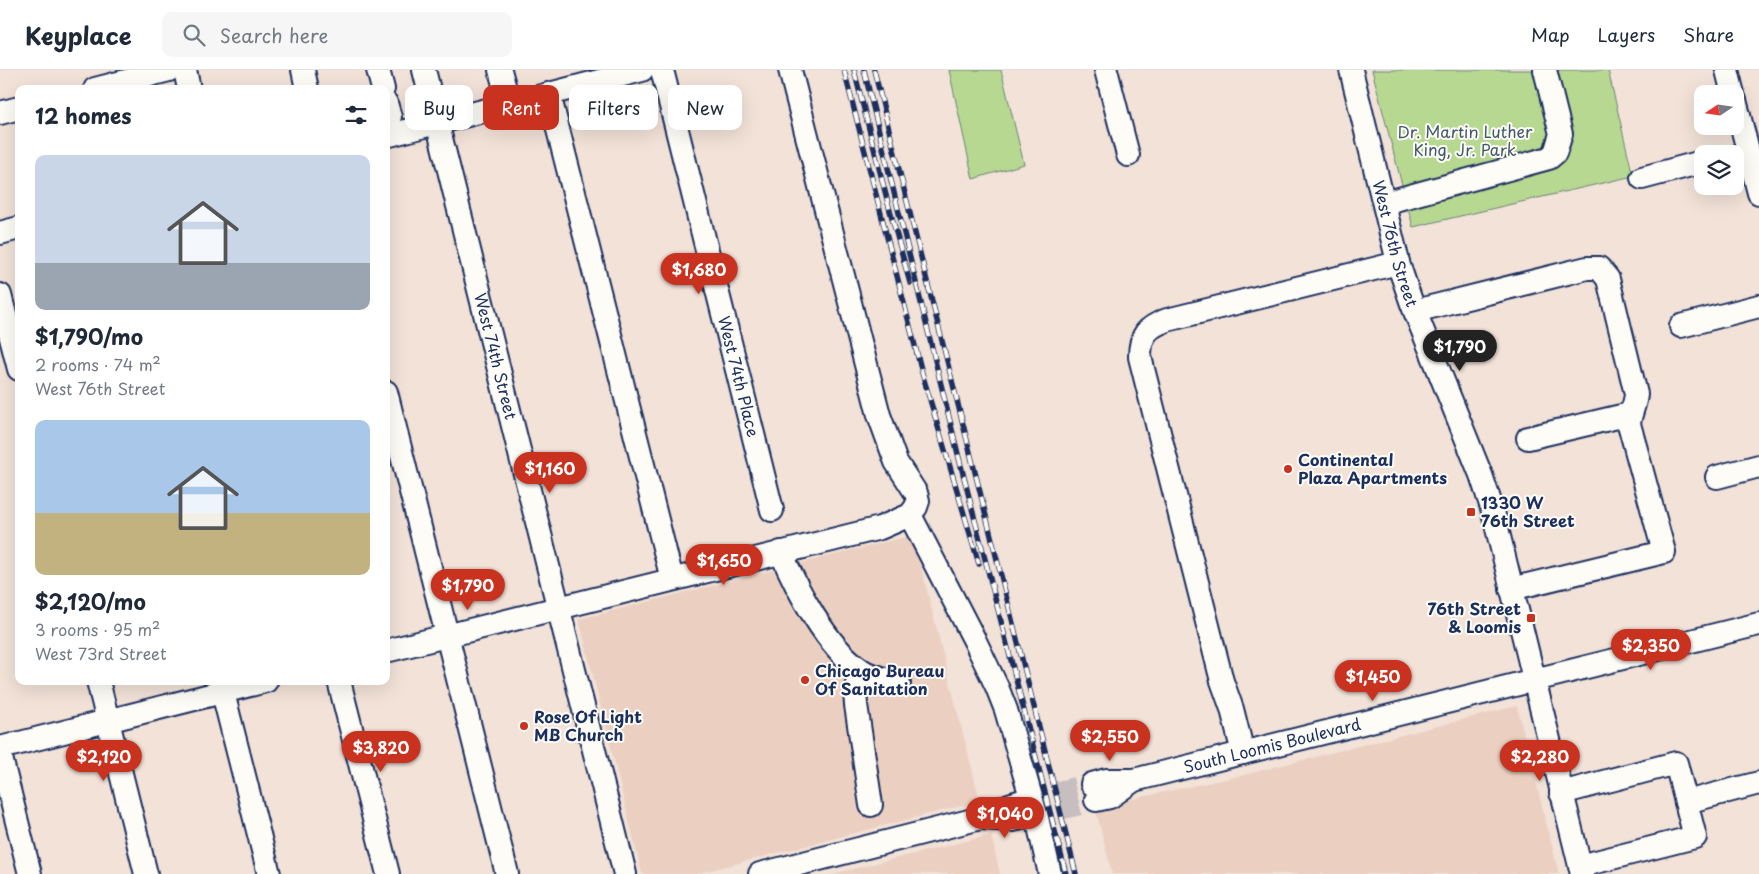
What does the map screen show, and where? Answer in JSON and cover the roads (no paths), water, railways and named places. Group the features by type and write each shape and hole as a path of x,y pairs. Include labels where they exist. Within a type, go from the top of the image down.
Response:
{"street":[{"path":"111,85 169,70"},
{"path":"184,70 188,85"},
{"path":"303,70 307,85"},
{"path":"378,70 382,85"},
{"name":"West 74th Street","path":"424,70 428,85"},
{"path":"500,70 504,85"},
{"path":"559,91 642,70"},
{"name":"West 74th Place","path":"662,70 772,510"},
{"path":"390,650 880,528 910,515 916,507 918,501 916,493 896,462 879,415 790,70"},
{"path":"1106,70 1128,155"},
{"name":"West 76th Street","path":"1351,70 1398,263 1415,311 1481,475 1492,508 1581,870"},
{"path":"1384,203 1542,162 1549,158 1555,153 1561,134 1545,70"},
{"path":"1727,70 1731,85"},
{"path":"0,113 15,109"},
{"path":"390,135 410,130"},
{"name":"West 74th Street","path":"439,130 560,607 625,874"},
{"path":"558,130 672,579"},
{"path":"1743,135 1759,193"},
{"path":"1642,178 1694,164"},
{"path":"0,233 15,229"},
{"path":"1243,753 1232,709 1222,681 1140,357 1140,344 1145,333 1155,325 1167,320 1398,263"},
{"path":"1415,311 1587,268 1598,268 1608,279 1636,394 1635,406 1630,414 1629,424 1664,552 1511,589"},
{"path":"0,295 15,353"},
{"path":"1681,326 1759,306"},
{"path":"390,408 507,874"},
{"path":"1528,438 1630,414"},
{"path":"1717,477 1759,466"},
{"path":"910,515 975,641 1006,710 1037,818 1050,874"},
{"path":"781,552 804,602 838,649 861,671 900,683"},
{"name":"South Loomis Boulevard","path":"1094,792 1106,780 1134,780 1759,624"},
{"path":"861,671 856,691 856,705 872,805"},
{"path":"99,685 146,874"},
{"path":"0,748 108,721 221,687 236,685"},
{"path":"340,685 388,874"},
{"path":"221,687 269,874"},
{"path":"0,754 30,874"},
{"path":"1562,793 1676,763 1695,836 1581,870"},
{"path":"1686,802 1759,783"},
{"path":"760,874 980,818 1013,820 1024,809"}],"tunnel":[{"path":"1022,801 1092,784"},
{"path":"1026,817 1096,800"}],"railway":[{"path":"844,70 922,373 979,564"},
{"path":"854,70 910,283"},
{"path":"864,70 959,458 1066,874"},
{"path":"874,70 1076,874"}],"place":[{"name":"Continental Plaza Apartments","path":"1288,469"},
{"name":"1330 W 76th Street","path":"1471,512"},
{"name":"76th Street & Loomis","path":"1531,618"},
{"name":"Chicago Bureau Of Sanitation","path":"805,680"},
{"name":"Rose Of Light MB Church","path":"524,726"}],"park label":[{"name":"Dr. Martin Luther King, Jr. Park","path":"1465,141"}]}
